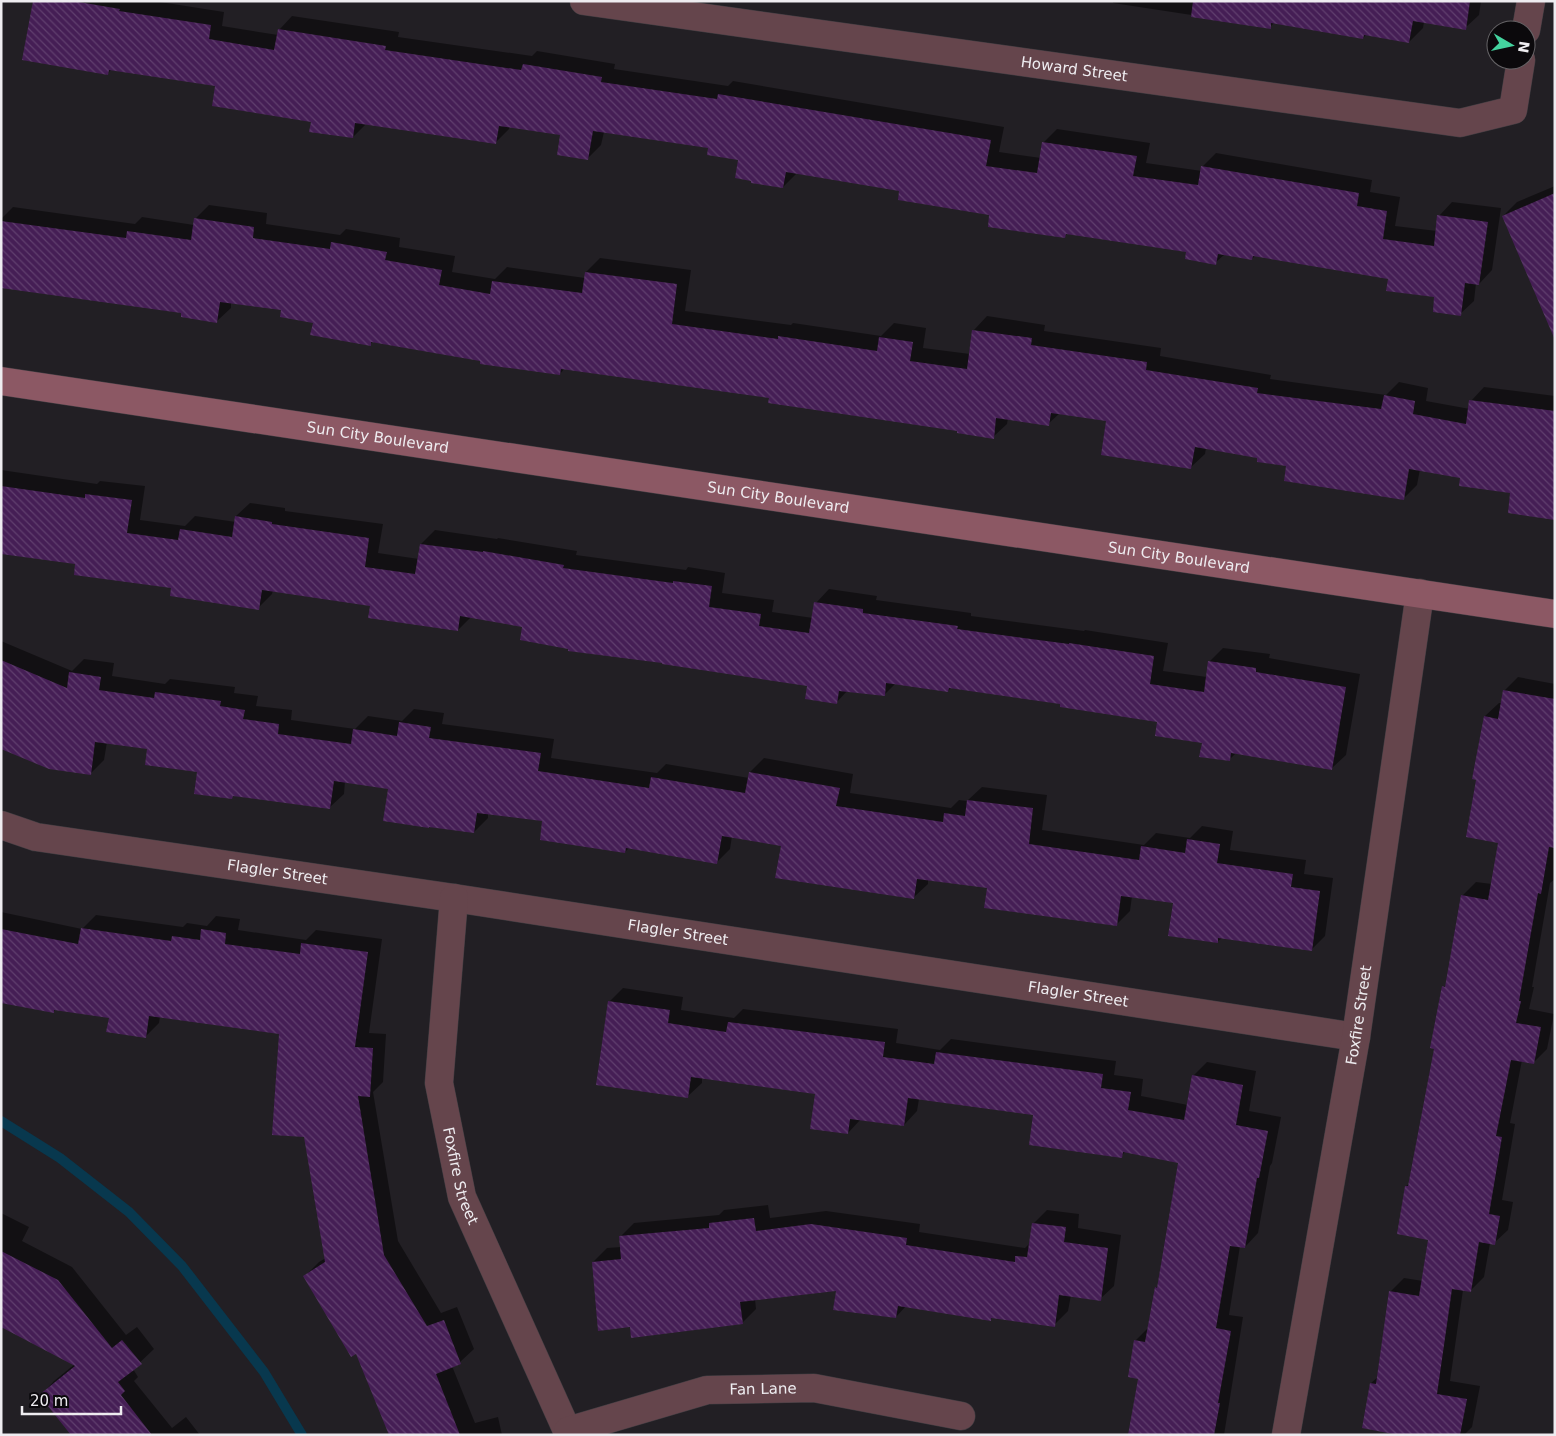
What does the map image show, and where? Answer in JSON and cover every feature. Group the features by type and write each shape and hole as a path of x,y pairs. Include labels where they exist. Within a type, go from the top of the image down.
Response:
{"street":[{"name":"Howard Street","path":"584,1 1460,123 1513,110 1519,70"},
{"path":"1528,20 1531,1"},
{"name":"Sun City Boulevard","path":"1,381 1420,592 1555,614"},
{"name":"Foxfire Street","path":"1286,1435 1356,1037 1420,592"},
{"name":"Flagler Street","path":"1,825 36,837 454,898 1356,1037"},
{"name":"Foxfire Street","path":"454,898 439,1083 462,1197 568,1433"},
{"name":"Fan Lane","path":"568,1433 707,1390 814,1388 961,1416"}],"building":[{"path":"33,1 73,1 120,9 119,11 211,25 209,39 274,50 278,29 386,46 385,50 521,70 523,64 602,77 601,82 717,99 718,94 991,140 986,166 1037,173 1042,142 1137,156 1133,176 1198,185 1201,166 1359,193 1357,206 1387,211 1383,239 1434,246 1437,215 1488,222 1479,285 1465,283 1461,316 1433,312 1434,297 1386,291 1388,279 1253,256 1252,260 1218,254 1216,265 1185,259 1186,252 1066,234 1065,238 988,227 989,215 898,200 899,191 786,172 783,188 751,183 751,181 735,178 738,160 707,155 708,148 593,131 588,160 557,155 560,135 499,126 496,144 355,123 353,138 309,132 311,122 212,106 215,86 109,70 108,75 22,60"},
{"path":"1193,1 1470,1 1466,30 1413,21 1409,43 1364,35 1363,39 1271,23 1271,29 1191,17"},
{"path":"1555,193 1555,340 1502,216"},
{"path":"194,218 254,227 253,238 330,249 331,242 387,252 385,260 442,270 439,285 490,294 492,281 582,293 585,272 677,284 672,324 778,339 778,336 877,351 879,337 913,342 910,361 967,369 972,330 1032,338 1031,345 1147,362 1146,370 1258,388 1257,393 1381,409 1384,395 1415,401 1413,414 1466,424 1469,400 1555,411 1555,520 1508,513 1510,493 1459,486 1460,478 1409,469 1404,500 1284,481 1286,466 1257,462 1257,458 1195,447 1191,469 1101,455 1106,421 1051,413 1049,426 996,418 994,439 957,433 957,431 768,403 769,398 561,369 560,375 480,364 480,361 371,342 371,346 310,335 313,323 280,317 281,310 220,302 217,323 181,317 181,313 1,288 1,221 126,238 127,231 191,240"},
{"path":"1,486 85,498 85,494 132,500 127,533 178,540 180,529 232,537 235,516 272,522 272,524 369,538 365,567 415,574 420,544 483,551 564,565 563,568 673,583 673,581 712,586 709,607 761,614 759,626 809,633 814,602 863,609 863,613 958,626 957,629 1154,656 1150,684 1204,692 1208,661 1256,668 1256,672 1346,687 1332,770 1231,753 1230,761 1199,757 1202,743 1155,736 1157,722 1060,707 1060,704 949,688 948,692 886,683 885,696 839,691 837,704 805,699 807,686 662,663 568,651 568,649 520,640 522,627 460,616 458,631 368,618 370,606 262,590 259,610 170,596 171,588 74,575 75,564 1,554"},
{"path":"1,660 67,688 69,672 101,677 99,690 154,698 155,692 221,701 220,706 245,710 243,719 279,724 278,734 351,744 353,729 397,736 399,722 431,727 429,738 541,753 538,771 649,788 651,777 745,793 749,772 840,788 836,806 943,822 944,813 965,816 967,800 1033,808 1029,844 1139,860 1141,846 1185,853 1187,839 1220,844 1217,863 1293,874 1291,887 1320,891 1312,951 1218,938 1218,943 1168,936 1173,903 1121,896 1117,926 984,908 987,888 917,879 914,899 775,878 781,846 722,836 717,864 626,848 625,853 540,840 542,821 477,813 474,833 383,821 388,789 334,781 330,809 233,796 232,799 194,794 197,772 145,765 147,749 95,742 91,775 49,769 1,749"},
{"path":"1503,690 1555,699 1555,848 1549,847 1541,894 1538,893 1516,1023 1541,1027 1534,1064 1511,1060 1496,1136 1502,1137 1489,1214 1500,1216 1495,1245 1479,1242 1471,1292 1452,1289 1437,1394 1467,1399 1460,1435 1398,1435 1362,1428 1370,1383 1376,1384 1389,1291 1419,1296 1428,1240 1397,1234 1405,1186 1408,1186 1434,1049 1430,1048 1442,986 1445,987 1461,895 1488,900 1498,843 1466,837 1476,780 1472,779 1484,716 1498,719"},
{"path":"81,928 171,941 172,936 200,940 201,929 226,933 225,944 300,954 301,943 368,952 355,1047 373,1048 370,1097 358,1096 384,1255 427,1326 444,1320 461,1364 436,1374 460,1435 389,1435 356,1354 351,1357 303,1276 325,1262 304,1137 272,1135 279,1034 149,1016 146,1038 106,1032 109,1018 54,1010 54,1013 1,1003 1,929 78,944"},
{"path":"608,1001 670,1010 668,1023 726,1032 728,1022 885,1042 883,1057 934,1064 936,1052 1103,1074 1101,1088 1131,1092 1128,1110 1184,1120 1192,1075 1243,1085 1236,1125 1268,1131 1259,1178 1257,1178 1245,1248 1230,1246 1216,1328 1231,1331 1214,1435 1128,1435 1138,1379 1128,1377 1134,1340 1145,1342 1155,1287 1157,1288 1178,1163 1123,1152 1122,1158 1029,1145 1033,1115 908,1098 904,1126 850,1119 848,1134 810,1129 815,1094 691,1077 688,1098 596,1085"},
{"path":"754,1218 756,1231 811,1224 907,1238 906,1245 1015,1262 1015,1256 1027,1257 1032,1223 1066,1227 1064,1242 1108,1248 1101,1301 1059,1295 1055,1327 991,1318 991,1321 898,1306 896,1318 833,1310 836,1291 740,1302 743,1324 631,1338 630,1327 598,1331 592,1262 621,1259 619,1236 709,1228 709,1223"},
{"path":"1,1251 58,1280 112,1348 122,1340 142,1364 118,1382 125,1391 121,1395 152,1435 71,1435 39,1395 75,1366 1,1327"}],"waterway":[{"path":"1,1121 60,1158 129,1212 182,1266 264,1372 302,1435"}]}
